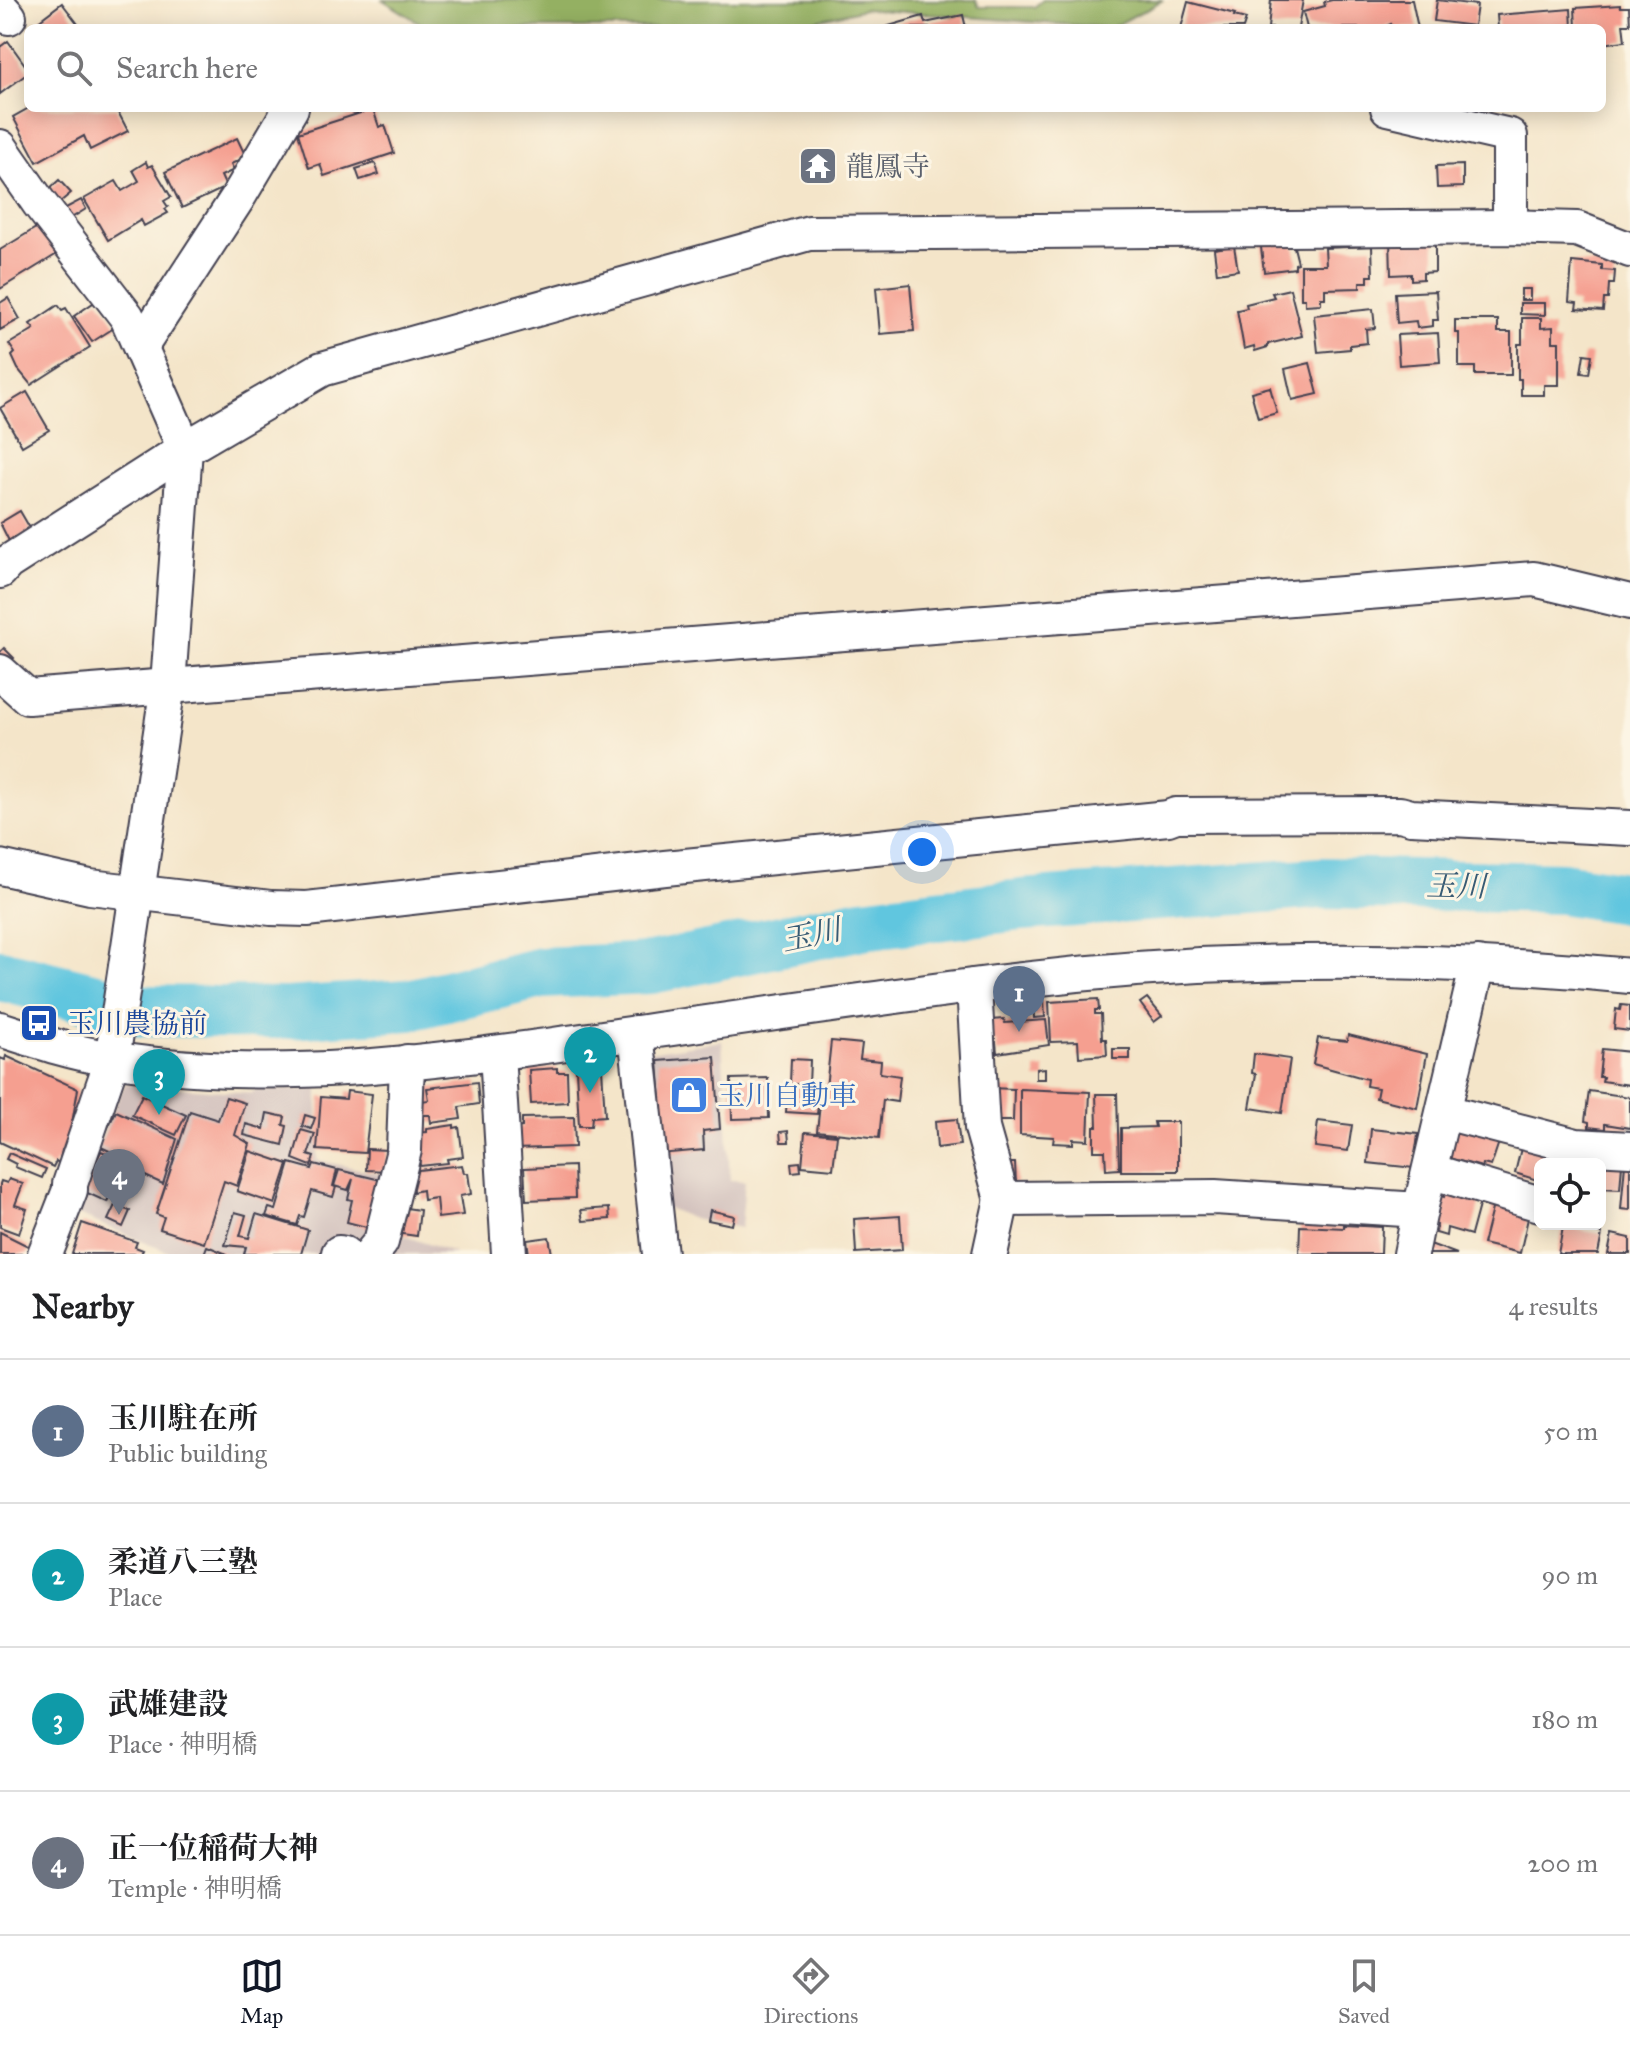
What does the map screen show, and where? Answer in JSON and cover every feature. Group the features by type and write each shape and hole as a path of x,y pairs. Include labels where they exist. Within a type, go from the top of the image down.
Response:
{"street":[{"path":"141,346 237,199 289,112"},
{"path":"1405,112 1510,136 1510,227"},
{"path":"0,147 127,317 185,449 168,685 113,1052 70,1190 45,1254"},
{"path":"0,571 7,563 185,449 322,369 809,233 1510,227 1577,229 1630,250"},
{"path":"0,672 28,697 1534,579 1630,602"},
{"path":"0,867 136,899 307,909 1176,815 1400,814 1630,828"},
{"path":"0,1029 57,1048 113,1052 262,1073 333,1071 497,1053 974,986 1227,962 1374,960 1478,964 1630,976"},
{"path":"1411,1254 1478,964"},
{"path":"974,986 982,1128 1002,1199 990,1254"},
{"path":"636,1033 660,1254"},
{"path":"497,1053 509,1254"},
{"path":"371,1254 381,1242 404,1150 407,1062"},
{"path":"1445,1112 1576,1146 1630,1149"},
{"path":"1430,1171 1534,1215"},
{"path":"1002,1199 1215,1197 1420,1210"}],"shaded area":[{"path":"722,1041 730,1180 745,1181 741,1228 693,1219 663,1206 649,1052"},
{"path":"125,1084 252,1093 318,1089 317,1160 391,1176 379,1227 456,1254 173,1254 69,1211"}],"green space":[{"path":"383,0 976,0 979,7 1034,7 1043,0 1163,0 1118,24 1059,24 864,9 801,24 422,24"}],"building":[{"path":"1271,0 1303,0 1299,24 1268,24"},
{"path":"1412,0 1417,24 1306,24 1303,12 1325,6 1324,2"},
{"path":"1437,0 1477,5 1474,24 1434,21"},
{"path":"1188,2 1246,19 1244,24 1182,24"},
{"path":"62,3 78,24 34,24"},
{"path":"1629,7 1630,24 1623,24 1625,41 1606,43 1606,24 1576,24 1575,8"},
{"path":"1571,9 1572,24 1498,24 1497,15"},
{"path":"963,15 965,24 896,24 923,16 925,23"},
{"path":"8,41 24,63 24,76 0,94 0,47"},
{"path":"24,111 118,112 128,131 90,150 84,136 37,162 13,117"},
{"path":"364,112 374,112 379,127 385,125 394,153 324,176 320,164 309,168 298,133"},
{"path":"237,138 246,157 231,164 234,170 221,176 226,187 182,208 165,172"},
{"path":"146,162 148,167 152,165 171,197 164,201 168,213 144,226 141,220 108,240 84,199 116,181 122,191 139,181 133,170"},
{"path":"375,163 379,174 360,180 356,169"},
{"path":"1463,165 1463,187 1437,188 1436,166"},
{"path":"59,180 71,193 60,202 49,189"},
{"path":"81,200 86,209 68,220 62,210"},
{"path":"44,223 62,251 0,289 0,250"},
{"path":"1435,236 1435,272 1423,273 1423,279 1411,280 1411,274 1391,275 1390,238"},
{"path":"1260,239 1292,239 1298,263 1295,268 1264,272"},
{"path":"1234,246 1238,270 1217,273 1214,249"},
{"path":"1372,246 1373,276 1368,276 1368,282 1360,282 1360,288 1325,289 1321,304 1305,305 1305,299 1301,299 1301,265 1326,265 1325,248"},
{"path":"1572,262 1602,265 1602,270 1615,271 1614,284 1609,284 1603,311 1576,309 1577,303 1569,302"},
{"path":"910,284 914,331 880,334 876,288"},
{"path":"1290,289 1302,336 1268,344 1268,347 1255,351 1254,346 1244,349 1237,310 1247,308 1246,304 1274,297 1272,293"},
{"path":"1521,289 1530,289 1530,300 1521,300"},
{"path":"1436,291 1438,320 1433,320 1433,326 1417,328 1416,321 1397,323 1395,293"},
{"path":"8,298 20,319 0,330 0,303"},
{"path":"99,299 117,326 92,342 74,316"},
{"path":"1520,303 1545,303 1545,315 1520,314"},
{"path":"58,305 62,310 66,308 90,347 31,385 18,369 12,356 15,353 9,344 34,329 30,324"},
{"path":"1373,309 1375,328 1366,329 1367,343 1350,345 1350,349 1318,352 1314,315"},
{"path":"1522,318 1541,318 1541,328 1553,327 1553,342 1559,342 1559,385 1544,385 1544,395 1521,395 1518,344 1522,344"},
{"path":"1455,320 1498,320 1498,332 1511,332 1511,375 1475,375 1475,367 1459,367 1459,333 1455,333"},
{"path":"1438,333 1440,362 1399,365 1397,335"},
{"path":"1584,354 1592,355 1589,374 1581,373"},
{"path":"1310,363 1318,394 1292,400 1285,369"},
{"path":"1270,387 1277,413 1258,418 1251,392"},
{"path":"27,392 49,430 22,446 0,408"},
{"path":"20,511 31,530 10,543 0,523"},
{"path":"4,648 14,658 7,665 0,658"},
{"path":"1147,998 1162,1016 1154,1022 1140,1003"},
{"path":"1098,999 1099,1010 1095,1010 1095,1014 1101,1014 1102,1039 1106,1039 1107,1055 1079,1057 1078,1041 1051,1042 1049,1002"},
{"path":"1044,1001 1045,1017 1034,1018 1033,1002"},
{"path":"1621,1005 1630,1006 1630,1031 1614,1029 1616,1009 1620,1010"},
{"path":"1004,1019 1005,1023 1046,1020 1049,1045 997,1053 996,1042 992,1042 990,1020"},
{"path":"1348,1035 1427,1054 1417,1108 1376,1098 1378,1088 1366,1086 1367,1079 1313,1064 1318,1038 1347,1041"},
{"path":"831,1041 862,1044 860,1059 881,1061 880,1073 900,1076 897,1102 883,1100 879,1138 817,1131"},
{"path":"1113,1049 1130,1049 1130,1059 1113,1059"},
{"path":"1602,1049 1630,1052 1630,1085 1602,1081 1603,1077 1599,1077"},
{"path":"1254,1054 1290,1059 1282,1113 1250,1108 1256,1074 1252,1073"},
{"path":"6,1056 78,1089 67,1151 62,1150 59,1163 56,1161 53,1167 0,1142 0,1058 5,1060"},
{"name":"玉川自動車","path":"715,1057 720,1129 703,1131 704,1150 659,1154 663,1129 658,1061"},
{"path":"791,1059 810,1060 809,1085 790,1084"},
{"path":"557,1068 557,1072 567,1072 568,1102 531,1104 529,1070"},
{"path":"602,1068 605,1116 592,1117 591,1126 579,1126 576,1069"},
{"path":"1045,1068 1045,1079 1036,1079 1036,1069"},
{"path":"768,1078 769,1118 732,1119 731,1079"},
{"path":"477,1082 479,1104 459,1107 461,1119 431,1123 430,1115 423,1115 421,1101 429,1100 427,1088"},
{"path":"788,1085 820,1088 817,1114 786,1112"},
{"path":"989,1088 1014,1089 1013,1121 988,1121"},
{"path":"1020,1089 1090,1092 1088,1140 1073,1139 1073,1144 1053,1143 1054,1137 1020,1135"},
{"path":"347,1091 372,1094 365,1153 317,1150 321,1097 346,1099"},
{"path":"1589,1091 1630,1097 1630,1128 1605,1124 1605,1129 1589,1127 1589,1122 1585,1121"},
{"path":"1096,1094 1117,1094 1119,1169 1106,1170 1105,1151 1094,1151"},
{"path":"142,1095 186,1115 176,1135 132,1115"},
{"path":"226,1097 245,1103 235,1135 250,1144 237,1186 224,1181 204,1243 160,1229 164,1217 156,1214 190,1111 218,1120"},
{"path":"116,1111 177,1139 163,1184 121,1165 124,1158 99,1146"},
{"path":"267,1113 285,1117 283,1125 287,1126 283,1145 244,1135 246,1124 264,1129"},
{"path":"305,1115 315,1118 311,1129 302,1126"},
{"path":"574,1117 575,1147 514,1149 513,1128 522,1127 522,1118"},
{"path":"957,1119 960,1145 937,1148 935,1121"},
{"path":"1318,1121 1352,1125 1348,1151 1315,1147"},
{"path":"1154,1122 1178,1122 1178,1171 1121,1171 1121,1128 1155,1127"},
{"path":"1457,1124 1501,1136 1491,1166 1483,1164 1482,1167 1448,1158"},
{"path":"454,1125 454,1128 459,1127 463,1157 447,1159 448,1163 420,1166 417,1133"},
{"path":"1371,1129 1418,1134 1414,1168 1368,1163"},
{"path":"301,1130 315,1134 308,1155 314,1157 311,1166 293,1159"},
{"path":"788,1131 789,1142 781,1142 780,1132"},
{"path":"805,1132 837,1135 833,1169 802,1166"},
{"path":"1522,1144 1566,1156 1534,1158 1534,1179 1515,1173"},
{"path":"367,1149 387,1150 387,1171 366,1170"},
{"path":"101,1151 121,1159 118,1165 122,1167 107,1202 83,1191"},
{"path":"250,1151 288,1164 275,1204 237,1191"},
{"path":"9,1153 46,1169 42,1178 15,1167 16,1164 6,1159"},
{"path":"800,1162 801,1171 792,1172 791,1163"},
{"path":"290,1163 312,1169 314,1164 337,1170 333,1197 312,1191 304,1217 300,1216 297,1225 266,1216 269,1208 276,1210"},
{"path":"998,1163 1015,1163 1016,1183 998,1183"},
{"path":"1606,1163 1622,1164 1620,1189 1606,1188"},
{"path":"1625,1164 1630,1164 1630,1210 1621,1209"},
{"path":"462,1165 464,1173 468,1173 471,1194 460,1196 463,1215 438,1218 436,1198 423,1200 422,1190 413,1192 410,1171"},
{"path":"574,1166 575,1198 526,1200 524,1168"},
{"path":"339,1170 385,1181 374,1229 347,1222 353,1179 348,1190 334,1186"},
{"path":"9,1179 23,1184 15,1205 27,1209 19,1234 0,1227 0,1184 1,1181 7,1183"},
{"path":"1446,1189 1481,1198 1471,1235 1447,1228 1446,1236 1436,1233 1437,1225 1432,1224 1438,1195 1444,1197"},
{"path":"115,1205 130,1211 123,1227 108,1220"},
{"path":"1493,1205 1529,1214 1520,1253 1483,1244"},
{"path":"406,1208 420,1210 417,1236 402,1234"},
{"path":"609,1208 610,1219 583,1221 581,1210"},
{"path":"710,1210 734,1216 732,1225 708,1220"},
{"path":"235,1212 246,1215 240,1236 249,1238 256,1214 308,1230 301,1254 244,1254 246,1247 225,1245"},
{"path":"900,1216 902,1250 856,1253 854,1219"},
{"path":"82,1223 137,1242 135,1247 143,1250 141,1254 72,1254"},
{"path":"1344,1225 1382,1227 1381,1254 1299,1254 1300,1226 1344,1228"},
{"path":"1562,1230 1602,1234 1598,1254 1558,1254"},
{"path":"0,1232 30,1247 27,1254 0,1254"},
{"path":"1612,1234 1630,1238 1630,1254 1608,1254"},
{"path":"549,1237 552,1254 529,1254 527,1240"},
{"path":"1430,1244 1457,1254 1426,1254"},
{"path":"207,1246 227,1254 204,1254"}],"waterway":[{"name":"玉川","path":"0,975 144,1011 287,1013 409,1005 541,973 651,968 862,924 1021,905 1322,883 1562,888 1630,899"}],"place":[{"name":"龍鳳寺","path":"818,166"},
{"name":"玉川農協前","path":"39,1023"},
{"name":"玉川駐在所","path":"1019,1032"},
{"name":"柔道八三塾","path":"590,1093"},
{"name":"玉川自動車","path":"689,1095"},
{"name":"武雄建設","path":"159,1115"},
{"name":"正一位稲荷大神","path":"119,1215"}]}
